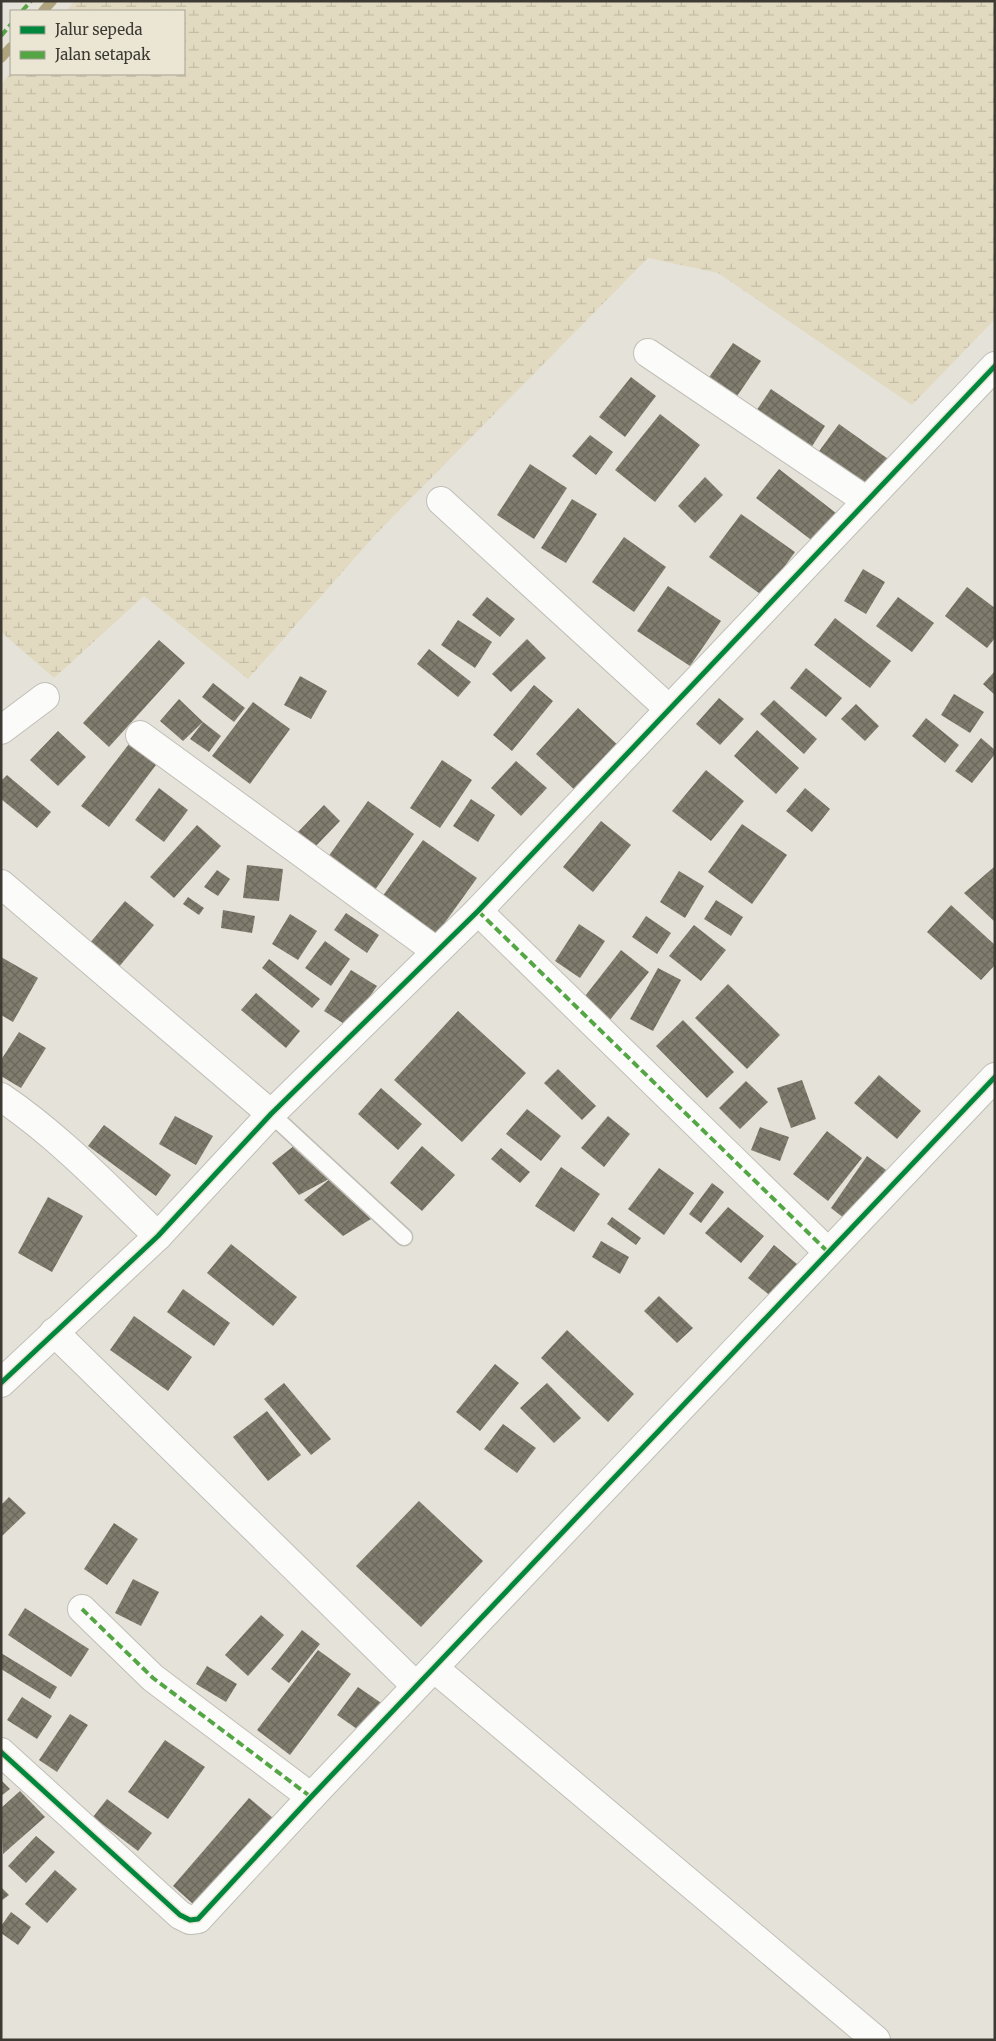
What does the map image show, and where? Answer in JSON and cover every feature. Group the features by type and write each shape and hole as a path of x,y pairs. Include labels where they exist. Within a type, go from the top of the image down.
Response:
{"street":[{"path":"648,353 867,501"},
{"path":"1,1383 158,1236 271,1114 478,911 995,366"},
{"path":"441,501 669,709"},
{"path":"1,730 45,697"},
{"path":"140,735 436,951"},
{"path":"1,884 271,1114"},
{"path":"478,911 828,1252"},
{"path":"1,1752 180,1915 190,1920 198,1919 310,1797 995,1076"},
{"path":"1,1097 48,1132 158,1236"},
{"path":"54,1332 425,1677 876,2040"},
{"path":"82,1609 153,1678 310,1797"}],"lane":[{"path":"271,1114 404,1237"}],"green space":[{"path":"75,1 995,1 995,319 912,405 718,273 648,258 376,534 248,679 144,596 54,678 1,632 1,84 10,74 185,75 185,10 67,10"}],"building":[{"path":"733,343 761,361 731,405 703,386"},
{"path":"631,377 656,396 625,437 599,417"},
{"path":"771,389 825,426 809,451 754,414"},
{"path":"660,414 700,445 655,502 615,470"},
{"path":"839,424 891,461 868,492 817,454"},
{"path":"590,435 613,452 596,475 572,456"},
{"path":"530,464 567,488 534,539 497,515"},
{"path":"779,469 836,513 814,542 756,498"},
{"path":"705,477 723,495 695,523 678,506"},
{"path":"572,499 597,514 566,563 541,548"},
{"path":"741,514 795,552 763,596 709,557"},
{"path":"624,537 666,567 634,612 592,582"},
{"path":"863,569 885,582 866,614 844,601"},
{"path":"668,586 721,621 690,666 637,631"},
{"path":"967,587 995,608 995,638 987,648 945,616"},
{"path":"487,597 515,619 500,637 472,615"},
{"path":"898,597 934,623 912,652 876,626"},
{"path":"835,618 891,661 870,688 814,645"},
{"path":"458,620 492,642 475,668 441,645"},
{"path":"527,639 546,658 511,692 492,674"},
{"path":"159,640 185,663 109,747 83,723"},
{"path":"429,649 471,682 458,697 417,664"},
{"path":"806,668 842,698 826,717 790,688"},
{"path":"995,671 995,695 983,684"},
{"path":"300,676 327,691 311,719 284,705"},
{"path":"213,683 245,708 234,722 202,697"},
{"path":"534,685 553,701 512,751 493,735"},
{"path":"954,694 984,712 970,733 941,715"},
{"path":"719,698 744,719 720,745 696,724"},
{"path":"179,699 203,722 183,741 160,721"},
{"path":"774,700 817,739 804,754 760,714"},
{"path":"253,702 290,729 250,784 212,756"},
{"path":"856,704 879,726 865,741 841,719"},
{"path":"578,708 621,748 578,793 536,754"},
{"path":"926,718 959,745 945,763 912,736"},
{"path":"203,722 221,736 209,752 190,739"},
{"path":"757,730 799,768 776,794 734,756"},
{"path":"58,731 86,757 58,786 30,760"},
{"path":"981,738 995,750 995,754 972,783 955,771"},
{"path":"129,744 156,765 109,827 81,806"},
{"path":"442,760 472,780 440,828 410,808"},
{"path":"516,761 547,788 521,816 491,788"},
{"path":"706,770 744,801 711,841 672,811"},
{"path":"7,775 51,812 37,828 1,799 1,781"},
{"path":"159,788 188,810 164,842 135,820"},
{"path":"805,788 830,809 812,832 786,811"},
{"path":"471,799 495,815 478,842 453,826"},
{"path":"368,801 414,834 370,897 323,864"},
{"path":"324,805 340,821 314,848 298,832"},
{"path":"601,821 631,845 593,892 563,867"},
{"path":"742,824 787,855 752,904 708,872"},
{"path":"197,825 221,846 174,898 150,877"},
{"path":"423,840 477,878 436,935 382,897"},
{"path":"247,865 283,869 279,901 243,898"},
{"path":"995,868 995,922 964,893"},
{"path":"217,870 230,879 218,896 204,887"},
{"path":"679,871 704,886 685,918 660,902"},
{"path":"188,897 204,908 199,915 183,904"},
{"path":"716,900 743,917 731,936 704,919"},
{"path":"125,901 154,925 118,968 89,944"},
{"path":"951,905 995,945 995,965 981,980 927,932"},
{"path":"223,910 255,916 252,933 221,928"},
{"path":"346,913 379,935 367,953 334,930"},
{"path":"290,914 317,931 298,960 272,944"},
{"path":"646,916 671,933 657,954 632,937"},
{"path":"579,924 605,941 580,978 555,961"},
{"path":"694,925 726,950 701,981 669,956"},
{"path":"325,941 350,959 331,986 305,968"},
{"path":"621,950 649,972 609,1021 582,1000"},
{"path":"1,957 38,978 13,1022 1,1015"},
{"path":"269,959 320,999 312,1008 262,968"},
{"path":"658,968 681,980 653,1031 630,1019"},
{"path":"351,970 377,986 349,1027 324,1011"},
{"path":"728,984 780,1035 747,1069 695,1018"},
{"path":"256,993 300,1031 286,1048 241,1010"},
{"path":"458,1011 526,1073 462,1142 394,1080"},
{"path":"683,1020 734,1072 707,1098 656,1046"},
{"path":"19,1032 46,1048 21,1088 1,1076 1,1060"},
{"path":"558,1069 596,1106 582,1120 544,1083"},
{"path":"879,1075 921,1111 897,1139 854,1103"},
{"path":"802,1080 816,1119 791,1128 777,1088"},
{"path":"746,1081 768,1102 740,1129 719,1108"},
{"path":"381,1088 422,1124 398,1150 358,1114"},
{"path":"527,1109 561,1136 541,1161 506,1134"},
{"path":"175,1116 213,1136 196,1165 159,1144"},
{"path":"608,1116 630,1134 604,1167 581,1148"},
{"path":"104,1125 171,1175 156,1196 88,1146"},
{"path":"760,1127 789,1137 780,1161 751,1150"},
{"path":"827,1131 862,1158 828,1201 793,1174"},
{"path":"299,1142 331,1178 299,1195 272,1163"},
{"path":"422,1146 455,1175 422,1211 390,1183"},
{"path":"501,1148 530,1172 520,1183 491,1159"},
{"path":"867,1156 886,1170 849,1222 831,1208"},
{"path":"561,1167 600,1194 574,1232 535,1206"},
{"path":"659,1168 694,1193 664,1235 628,1209"},
{"path":"331,1178 371,1219 343,1236 304,1200"},
{"path":"712,1183 724,1192 701,1223 689,1214"},
{"path":"48,1197 83,1216 52,1272 18,1253"},
{"path":"728,1207 764,1236 741,1263 705,1233"},
{"path":"612,1217 641,1238 636,1245 607,1224"},
{"path":"601,1241 629,1257 620,1274 592,1257"},
{"path":"231,1244 297,1297 273,1326 207,1273"},
{"path":"774,1245 803,1269 777,1301 748,1278"},
{"path":"183,1289 230,1323 214,1346 167,1312"},
{"path":"659,1296 693,1328 677,1343 644,1311"},
{"path":"134,1316 192,1357 168,1391 110,1350"},
{"path":"567,1330 634,1394 608,1422 541,1358"},
{"path":"495,1364 519,1383 480,1431 456,1412"},
{"path":"284,1383 331,1439 311,1455 264,1399"},
{"path":"547,1383 581,1418 554,1443 520,1408"},
{"path":"267,1411 301,1455 268,1481 233,1437"},
{"path":"503,1424 536,1448 517,1473 484,1449"},
{"path":"9,1497 26,1513 1,1537 1,1505"},
{"path":"419,1501 483,1561 421,1627 356,1566"},
{"path":"114,1523 138,1539 107,1585 84,1569"},
{"path":"133,1579 159,1592 141,1626 115,1613"},
{"path":"25,1608 89,1649 71,1677 8,1635"},
{"path":"261,1615 284,1635 248,1676 225,1655"},
{"path":"302,1630 320,1644 289,1683 271,1669"},
{"path":"318,1650 351,1674 290,1755 257,1730"},
{"path":"1,1653 57,1687 50,1699 1,1669"},
{"path":"207,1666 237,1684 226,1702 196,1684"},
{"path":"358,1687 387,1707 367,1736 337,1715"},
{"path":"22,1697 52,1716 37,1739 7,1720"},
{"path":"70,1714 88,1725 57,1772 39,1760"},
{"path":"165,1740 205,1767 168,1819 128,1792"},
{"path":"1,1780 10,1789 1,1796"},
{"path":"20,1791 45,1817 3,1854 1,1808"},
{"path":"249,1798 279,1823 202,1912 173,1886"},
{"path":"107,1799 152,1833 138,1851 93,1817"},
{"path":"36,1836 55,1852 26,1883 8,1866"},
{"path":"55,1870 77,1889 47,1923 25,1904"},
{"path":"1,1887 9,1895 1,1901"},
{"path":"11,1912 31,1927 18,1945 1,1933 1,1926"}],"waterway":[{"path":"44,10 52,1"},
{"path":"1,58 10,48"}],"marked path":[{"path":"23,10 31,1"},
{"path":"1,36 10,25"},
{"path":"478,911 828,1252"},
{"path":"82,1609 153,1678 311,1797"}],"cycle path":[{"path":"1,1383 158,1236 271,1114 478,911 995,366"},
{"path":"1,1752 180,1915 190,1920 198,1919 311,1797 995,1077"}]}
